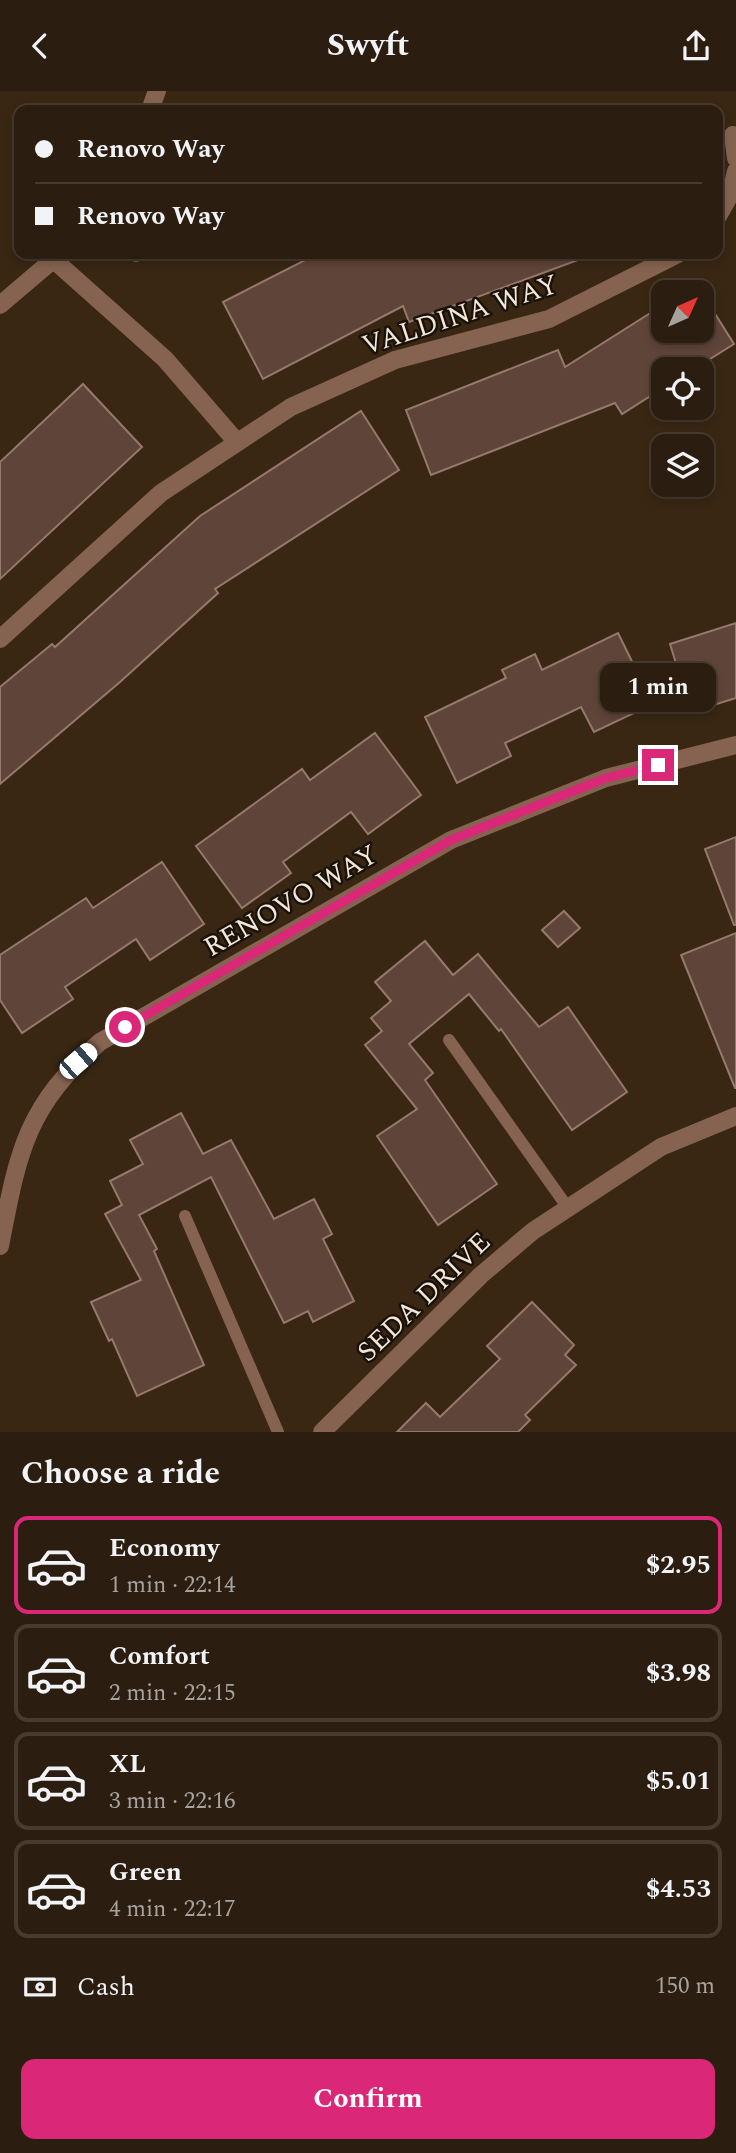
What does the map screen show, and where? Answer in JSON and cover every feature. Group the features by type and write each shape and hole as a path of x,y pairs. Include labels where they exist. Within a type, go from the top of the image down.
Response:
{"street":[{"path":"733,135 736,158"},
{"path":"723,206 736,171"},
{"path":"0,305 55,259"},
{"path":"59,259 165,359 236,441"},
{"name":"VALDINA WAY","path":"0,639 161,493 291,407 395,360 549,319 668,259"},
{"name":"RENOVO WAY","path":"0,1246 14,1175 30,1128 58,1083 100,1042 451,840 606,778 736,745"},
{"name":"SEDA DRIVE","path":"322,1432 481,1275 533,1231 661,1147 736,1116"}],"lane":[{"path":"449,1040 568,1208"},
{"path":"185,1216 278,1432"}],"building":[{"path":"307,259 581,259 409,322 403,306 263,379 223,302"},
{"path":"714,312 734,344 713,357 651,357 651,396 622,414 615,403 431,475 406,410 558,350 565,367 651,313 651,343 714,343"},
{"path":"83,384 142,447 0,579 0,462"},
{"path":"361,411 399,470 215,589 218,593 120,682 0,784 0,687 52,644 55,647 200,516"},
{"path":"736,623 736,698 691,712 670,644"},
{"path":"618,633 653,704 594,732 581,707 505,743 511,756 457,783 425,717 506,678 502,670 535,654 542,670"},
{"path":"375,733 421,795 368,834 351,812 283,862 291,873 242,908 196,846 302,769 310,780"},
{"path":"736,837 736,925 734,925 705,849"},
{"path":"162,862 204,924 150,960 136,939 65,987 73,999 22,1033 0,1000 0,955 86,898 93,908"},
{"path":"564,911 580,928 558,947 542,930"},
{"path":"736,933 736,1088 735,1088 681,955"},
{"path":"425,941 453,975 478,954 539,1027 568,1007 627,1092 572,1130 501,1029 499,1031 469,994 409,1044 433,1073 425,1080 497,1184 438,1225 377,1136 417,1109 365,1045 382,1031 371,1018 391,1001 375,982"},
{"path":"181,1113 203,1154 231,1140 274,1219 314,1199 332,1234 323,1239 354,1301 313,1322 308,1311 284,1323 211,1177 139,1215 157,1249 154,1251 204,1365 137,1396 112,1339 109,1341 91,1302 141,1280 105,1214 122,1205 110,1181 143,1164 130,1140"},
{"path":"532,1302 574,1345 565,1355 576,1365 525,1415 530,1420 518,1432 397,1432 426,1403 440,1417 500,1359 487,1346"}],"route":[{"path":"125,1027 451,840 606,778 658,765"}]}
